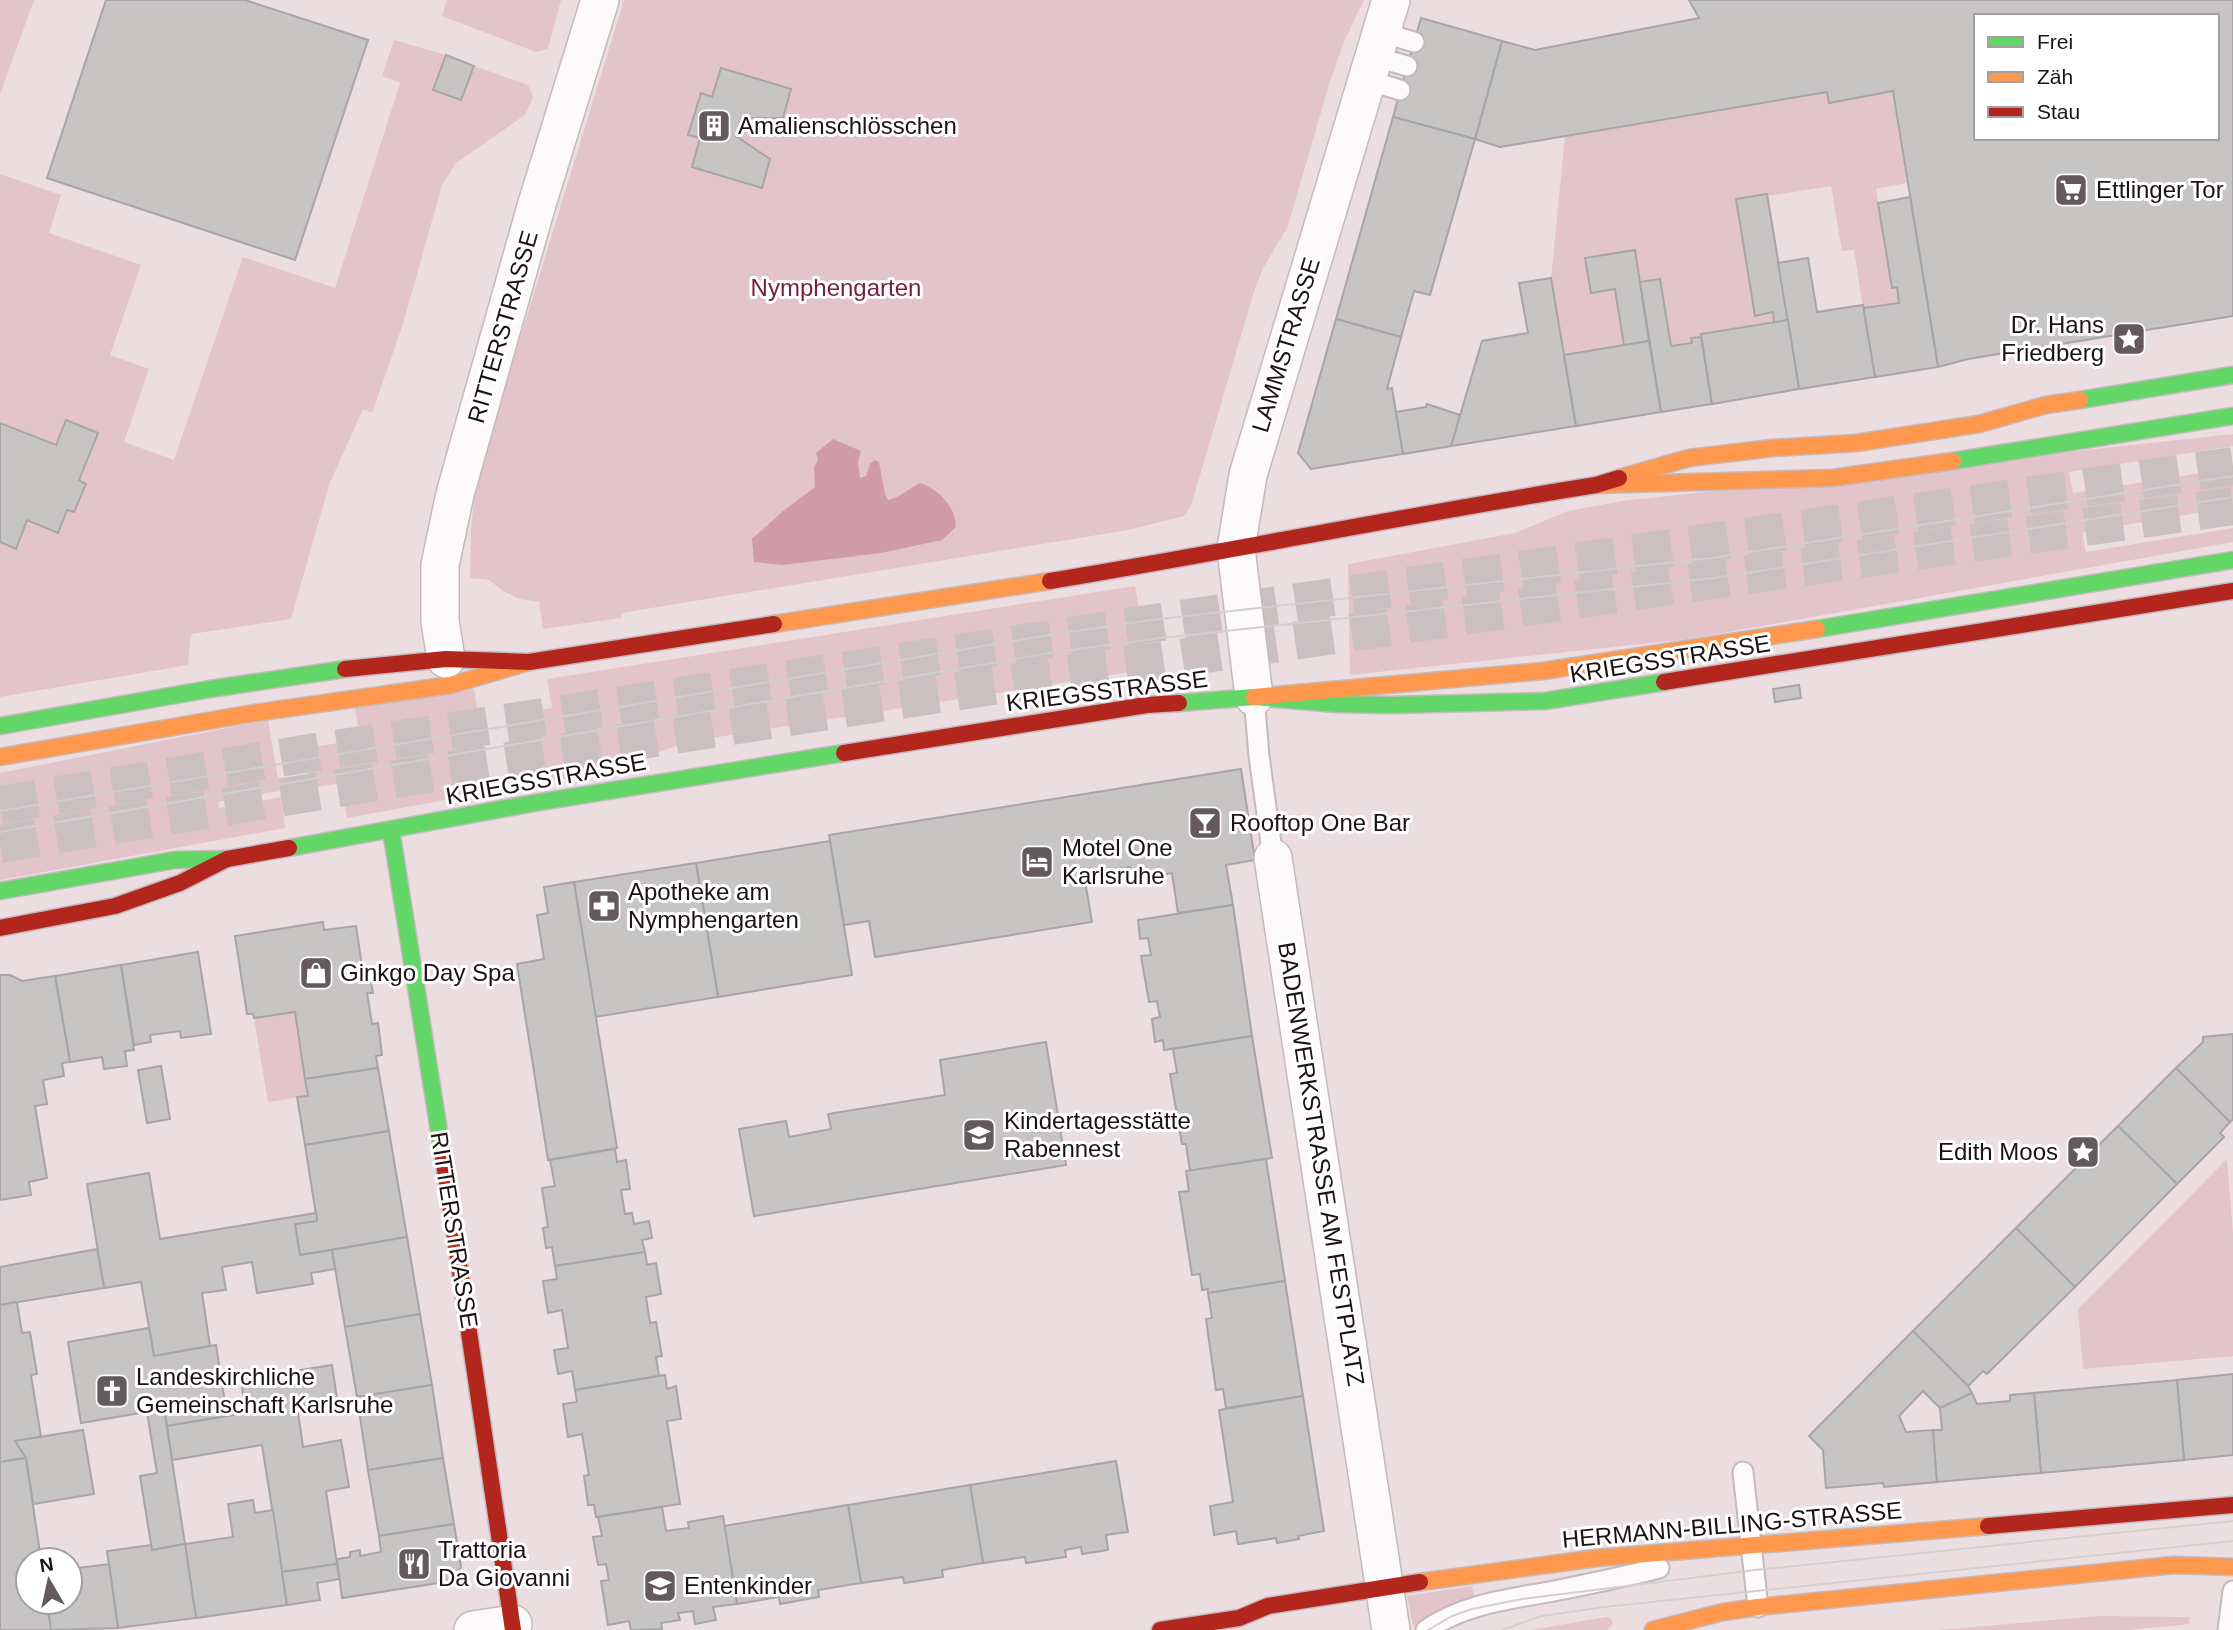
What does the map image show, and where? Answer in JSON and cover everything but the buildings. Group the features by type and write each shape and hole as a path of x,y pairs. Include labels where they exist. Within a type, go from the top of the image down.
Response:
{"main road":[{"path":"1597,485 1689,458 1773,448 1856,443 1979,424 2046,405 2233,375"},
{"path":"0,757 278,709 451,685 529,662 927,601 1236,549 1433,511 1597,485 1832,478 2233,416"},
{"path":"1254,697 1543,671 1689,650 2233,560"},
{"name":"KRIEGSSTRASSE","path":"0,928 115,906 180,883 227,859 560,799 1170,702 1254,697 1337,704 1392,705 1545,701 2233,591"},
{"path":"0,726 333,670 446,659 529,662"},
{"name":"RITTERSTRASSE","path":"391,830 513,1627"},
{"path":"0,891 175,860 227,859"},
{"name":"HERMANN-BILLING-STRASSE","path":"1160,1630 1242,1624 1268,1606 1597,1558 2233,1505"},
{"path":"1653,1630 1723,1612 1758,1607 2174,1565 2233,1567"}],"street":[{"name":"RITTERSTRASSE","path":"446,659 440,621 440,565 455,494 536,207 600,0"},
{"name":"LAMMSTRASSE","path":"1254,697 1236,549 1250,465 1390,52"},
{"name":"BADENWERKSTRASSE AM FESTPLATZ","path":"1273,858 1391,1630"},
{"path":"473,1630 513,1627"}],"lane":[{"name":"BADENWERKSTRASSE AM FESTPLATZ","path":"1254,697 1273,858"},
{"path":"1743,1472 1758,1607"},
{"path":"1426,1630 1453,1614 1487,1603 1618,1579 1752,1547"},
{"path":"2228,1630 2233,1591"}],"green space":[{"path":"0,0 34,0 0,94"},
{"path":"447,0 561,0 548,49 536,52 442,16"},
{"name":"Nymphengarten","path":"624,0 1364,0 1345,39 1330,81 1288,226 1262,270 1253,295 1191,506 1184,516 1128,530 621,613 621,618 543,629 539,602 519,599 489,580 470,578 476,482"},
{"path":"394,40 446,55 461,100 474,66 528,85 533,97 525,115 456,163 442,185 403,324 372,413 363,409 329,485 291,619 191,634 188,665 0,697 0,174 61,195 49,233 141,265 110,355 149,369 124,442 174,460 243,257 335,288 400,83 382,76"},
{"path":"1893,91 1907,183 1876,189 1891,287 1897,287 1899,303 1863,308 1854,250 1842,251 1831,186 1768,196 1767,194 1736,199 1774,323 1701,335 1691,338 1692,343 1671,346 1660,279 1640,282 1634,250 1585,258 1591,293 1615,289 1624,346 1564,355 1551,278 1565,136 1827,92"},
{"path":"2233,434 2233,446 2069,472 2073,493 2233,468 2233,507 2082,532 2086,552 2233,528 2233,542 1689,639 1350,675 1348,564 1515,533 1568,511 1622,501"},
{"path":"1135,586 1149,669 693,741 582,776 524,785 513,714 552,708 547,679"},
{"path":"474,689 485,760 457,765 462,797 347,818 341,783 311,788 305,748 360,740 355,708"},
{"path":"268,720 280,791 218,802 219,808 281,797 285,828 0,880 0,773"},
{"path":"295,1012 308,1096 268,1102 254,1018"},
{"path":"2227,1159 2233,1234 2233,1356 2083,1369 2078,1309"},
{"path":"1472,1586 1474,1599 1437,1613 1413,1626 1407,1596"},
{"path":"2099,1616 2190,1617 2189,1624 2128,1630 1938,1630"},
{"path":"1607,1617 1612,1620 1613,1625 1607,1630 1530,1630"}],"shaded area":[{"path":"833,439 861,451 858,462 860,478 866,476 870,464 875,460 879,462 888,500 920,483 945,500 953,513 956,527 942,540 881,553 782,565 754,562 752,539 815,487 814,467 818,460 816,453"}],"tunnel":[{"path":"0,805 316,752 1161,622 2233,466"},
{"path":"0,844 836,710 2233,506"}],"tram line":[{"path":"0,811 1055,634 1159,619 1712,558 2233,476"},
{"path":"0,832 1056,652 1161,638 1714,578 2233,497"},
{"path":"1428,1630 1452,1616 1472,1609 1522,1599 1755,1570 2233,1521"},
{"path":"1502,1630 1542,1616 1604,1607 2233,1541"}],"traffic: fast":[{"path":"2080,400 2233,375"},
{"path":"1953,461 2233,416"},
{"path":"1817,629 2233,560"},
{"path":"0,726 210,689 345,669"},
{"path":"1179,703 1254,697 1337,704 1392,705 1545,701 1664,682"},
{"path":"289,848 534,803 844,753"},
{"path":"391,830 443,1156"},
{"path":"0,891 175,860 227,859"}],"traffic: slow":[{"path":"1619,478 1689,458 1773,448 1856,443 1979,424 2046,405 2080,400"},
{"path":"1596,485 1832,478 1953,461"},
{"path":"774,624 1050,581"},
{"path":"1254,697 1543,671 1817,629"},
{"path":"0,757 254,713 451,685 529,662"},
{"path":"1420,1582 1597,1558 1988,1526"},
{"path":"1653,1630 1723,1612 1758,1607 2174,1565 2233,1567"}],"traffic: jam":[{"path":"1050,581 1596,485 1619,478"},
{"path":"1664,682 2233,591"},
{"path":"345,669 446,659 529,662 774,624"},
{"path":"844,753 1147,705 1179,703"},
{"path":"0,928 115,906 180,883 227,859 289,848"},
{"path":"443,1156 513,1630"},
{"path":"1988,1526 2233,1505"},
{"path":"1160,1630 1239,1618 1268,1606 1420,1582"}],"place":[{"name":"Amalienschlösschen","path":"714,126"},
{"name":"Ettlinger Tor","path":"2071,190"},
{"name":"Dr. Hans Friedberg","path":"2129,339"},
{"name":"Rooftop One Bar","path":"1205,823"},
{"name":"Motel One Karlsruhe","path":"1037,862"},
{"name":"Apotheke am Nymphengarten","path":"604,906"},
{"name":"Ginkgo Day Spa","path":"316,973"},
{"name":"Kindertagesstätte Rabennest","path":"979,1135"},
{"name":"Edith Moos","path":"2083,1152"},
{"name":"Landeskirchliche Gemeinschaft Karlsruhe","path":"112,1391"},
{"name":"Trattoria Da Giovanni","path":"414,1564"},
{"name":"Entenkinder","path":"660,1586"}]}
